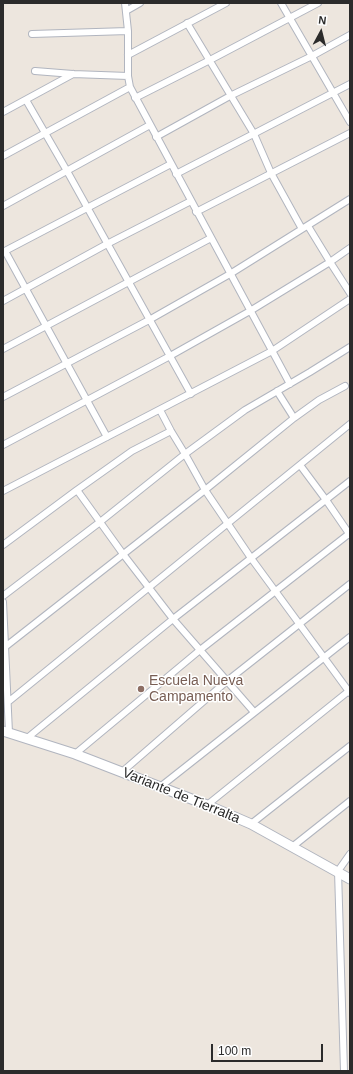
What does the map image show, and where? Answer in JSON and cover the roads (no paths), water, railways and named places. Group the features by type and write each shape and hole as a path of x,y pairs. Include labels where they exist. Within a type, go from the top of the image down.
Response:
{"main road":[{"name":"Variante de Tierralta","path":"6,732 75,754 207,805 251,824 350,879"}],"street":[{"path":"125,3 128,31 128,76 130,88 290,384"},
{"path":"126,11 140,3"},
{"path":"128,55 226,3"},
{"path":"281,3 350,122"},
{"path":"135,98 318,3"},
{"path":"188,24 254,134 271,173 305,228 330,262 350,293"},
{"path":"32,34 128,31"},
{"path":"156,137 230,96 312,56 350,35"},
{"path":"35,71 128,76"},
{"path":"3,112 73,74"},
{"path":"176,174 350,84"},
{"path":"3,156 130,88"},
{"path":"26,100 67,171 86,208 190,394"},
{"path":"3,206 150,125"},
{"path":"196,212 350,133"},
{"path":"107,437 4,251 171,164"},
{"path":"3,397 149,320 230,274 350,199"},
{"path":"3,301 106,244 191,201"},
{"path":"3,349 211,238"},
{"path":"3,445 170,356 250,311 350,248"},
{"path":"3,491 272,351 350,299"},
{"path":"3,596 100,522 185,454 245,410 350,347"},
{"path":"5,647 294,418 319,400 345,386"},
{"path":"277,391 294,418"},
{"path":"160,410 205,490 251,558 350,691 207,805"},
{"path":"8,702 350,424"},
{"path":"3,545 132,451 171,432"},
{"path":"75,754 200,650 350,534 300,465"},
{"path":"26,739 173,620 350,481"},
{"path":"77,490 173,620 254,712"},
{"path":"122,772 227,681 350,584"},
{"path":"3,602 8,702 6,732"},
{"path":"160,787 350,637"},
{"path":"251,824 350,746"},
{"path":"292,847 350,801"},
{"path":"344,1071 338,871 350,854"}],"place":[{"name":"Escuela Nueva Campamento","path":"141,689"}]}
